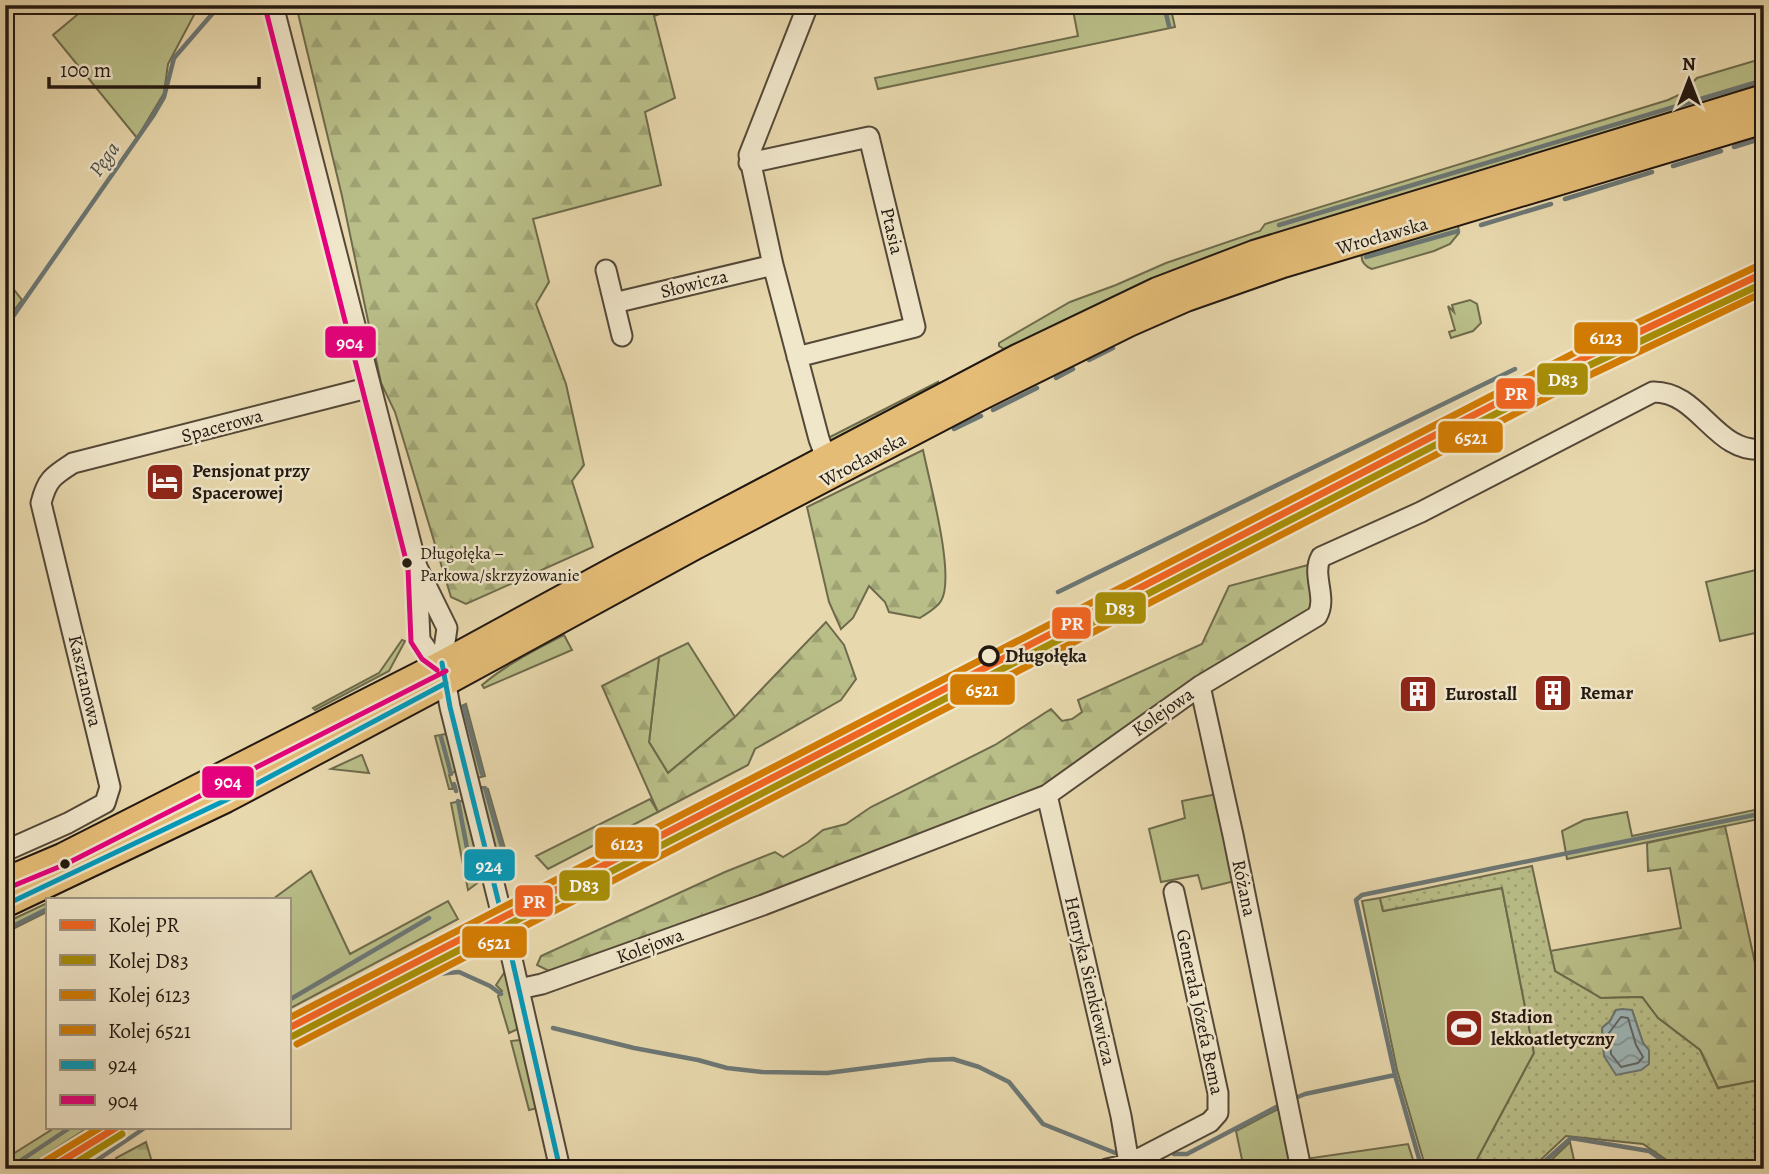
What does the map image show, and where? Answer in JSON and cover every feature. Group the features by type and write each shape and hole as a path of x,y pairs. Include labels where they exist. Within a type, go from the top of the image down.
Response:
{"main road":[{"name":"Wrocławska","path":"5,905 226,800 444,673 620,566 1028,351 1157,290 1254,253 1764,97"},
{"name":"Wrocławska","path":"5,880 62,856 444,673 695,547 978,399 1129,324 1186,299 1289,263 1764,121"}],"street":[{"path":"273,5 417,567 421,640 444,673"},
{"path":"808,5 751,146 749,163 797,357 826,458"},
{"name":"Ptasia","path":"749,163 869,137 915,327 797,357"},
{"name":"Słowicza","path":"614,303 773,265"},
{"path":"606,270 622,335"},
{"name":"Spacerowa","path":"73,463 371,387"},
{"name":"Kolejowa","path":"519,989 542,984 763,905 1047,795 1200,686 1317,616 1321,608 1317,565 1321,557 1421,512 1653,392 1677,396 1727,440 1738,446 1764,449"},
{"name":"Kasztanowa","path":"5,851 68,823 105,803 109,796 109,783 41,503 45,486 54,475 73,463"},
{"path":"417,567 447,628 444,673 560,1169"},
{"name":"Różana","path":"1200,686 1301,1169"},
{"name":"Henryka Sienkiewicza","path":"1047,795 1121,1116 1129,1166"},
{"name":"Generała Józefa Bema","path":"1107,1169 1129,1166 1210,1122 1219,1105 1174,892"}],"green space":[{"path":"89,5 184,5 194,15 168,64 164,93 137,138 53,35"},
{"path":"296,5 685,5 654,16 675,98 645,112 661,185 533,219 549,282 536,304 566,384 584,465 572,481 593,547 466,604 451,597 395,412 381,383 342,196"},
{"path":"1072,5 1170,5 1175,27 878,89 875,78 1078,36"},
{"path":"1764,58 1764,89 1004,349 999,346 999,343 1070,302 1166,263 1260,231 1265,224 1668,100 1681,94 1697,78"},
{"path":"1454,221 1458,225 1459,233 1450,244 1434,251 1372,269 1362,261 1362,252"},
{"path":"5,278 22,300 5,322"},
{"path":"1470,300 1477,304 1481,323 1473,331 1451,338 1449,332 1455,330 1448,306 1454,312 1452,305"},
{"path":"938,382 938,386 834,443 826,439"},
{"path":"923,450 943,551 945,589 941,601 920,618 889,612 885,602 869,586 853,618 841,629 829,602 807,507"},
{"path":"1308,565 1313,585 1312,610 1032,796 710,915 549,971 537,965 541,956 725,872 775,852 783,857 823,830 846,824 871,807 995,745 1051,709 1062,721 1072,719 1082,712 1078,700 1202,644 1229,586"},
{"path":"1764,568 1764,631 1720,641 1706,582"},
{"path":"826,622 844,645 856,679 841,700 755,749 748,765 658,812 602,686 659,657 649,742 668,773 735,717"},
{"path":"564,635 572,650 484,688 482,685 511,664"},
{"path":"402,640 405,641 389,671 315,710 313,708 379,673"},
{"path":"688,643 735,717 668,773 649,742 659,657"},
{"path":"466,704 485,776 477,778 459,707"},
{"path":"446,734 459,769 449,775 453,789 449,789 435,736"},
{"path":"361,755 369,773 331,769"},
{"path":"482,787 488,789 510,866 506,880 501,878"},
{"path":"1217,794 1235,881 1202,889 1198,875 1161,882 1149,829 1185,818 1182,801"},
{"path":"650,799 658,812 548,869 536,856"},
{"path":"467,800 484,878 468,890 451,803"},
{"path":"1764,808 1764,818 1567,859 1562,831 1584,820 1627,812 1632,836"},
{"path":"1725,826 1764,1004 1764,1079 1718,1088 1700,1050 1658,1018 1642,997 1601,998 1555,971 1550,951 1681,928 1670,868 1648,871 1647,843"},
{"path":"1532,866 1555,971 1601,998 1642,997 1658,1018 1700,1050 1718,1088 1764,1079 1764,1136 1763,1132 1759,1133 1764,1169 1680,1169 1643,1144 1566,1136 1531,1169 1472,1169 1534,1053 1502,888 1383,911 1380,898","holes":["1616,1010 1632,1010 1643,1043 1604,1056 1602,1028"]},
{"path":"311,871 350,954 448,901 458,919 290,1008 290,898 274,898"},
{"name":"Stadion lekkoatletyczny","path":"1502,888 1534,1053 1472,1169 1426,1169 1397,1070 1362,901 1380,898 1383,911"},
{"path":"46,903 46,912 5,933 5,923"},
{"path":"506,970 518,1029 509,1033 498,996 502,991 496,985"},
{"path":"523,1040 538,1108 529,1110 511,1041"},
{"path":"1282,1107 1295,1169 1244,1169 1236,1131"},
{"path":"54,1128 87,1128 24,1169 5,1169 5,1159"},
{"path":"146,1142 154,1169 119,1169 116,1158"},
{"path":"1570,1142 1576,1169 1542,1169"},
{"path":"1408,1144 1416,1169 1308,1169 1305,1159"}],"water":[{"path":"1616,1010 1632,1010 1643,1043 1649,1050 1649,1064 1641,1070 1616,1075 1604,1056 1602,1028"}],"waterway":[{"name":"Pęga","path":"5,328 153,116 164,97 174,58 220,5"},
{"path":"1164,5 1169,26"},
{"path":"1279,225 1764,80"},
{"path":"1734,147 1763,138"},
{"path":"1673,166 1721,151"},
{"path":"1565,199 1652,172"},
{"path":"1481,225 1551,204"},
{"path":"1366,257 1458,231"},
{"path":"1089,360 1113,348"},
{"path":"1056,378 1073,369"},
{"path":"1058,592 1515,369"},
{"path":"993,410 1037,388"},
{"path":"954,429 981,416"},
{"path":"464,707 482,774"},
{"path":"441,737 451,774"},
{"path":"454,784 456,791"},
{"path":"485,788 507,865"},
{"path":"458,801 471,869"},
{"path":"1395,1075 1356,900 1362,895 1764,813"},
{"path":"5,930 46,910"},
{"path":"290,999 429,918"},
{"path":"290,1045 425,975 459,972 501,994"},
{"path":"553,1028 727,1068 762,1072 827,1073 953,1059 979,1067 1009,1082 1043,1124 1118,1154"},
{"path":"1293,1099 1305,1094 1395,1075 1422,1169"},
{"path":"1174,1154 1187,1154 1282,1104"},
{"path":"8,1169 70,1128"},
{"path":"84,1169 145,1128"},
{"path":"1536,1169 1571,1138 1649,1151 1675,1169"}],"rail line":[{"name":"6123","path":"290,1017 1582,349 1760,265"},
{"name":"PR","path":"290,1027 1586,357 1764,273"},
{"name":"D83","path":"293,1036 1590,365 1764,283"},
{"name":"6521","path":"297,1044 1594,373 1764,292"},
{"name":"6123","path":"44,1162 99,1128"},
{"name":"PR","path":"49,1169 115,1128"},
{"name":"D83","path":"66,1169 122,1134"}],"transit line":[{"name":"904","path":"265,7 408,568 411,642 422,659 437,670"},
{"name":"924","path":"442,663 450,707 504,924 560,1169"},
{"name":"904","path":"8,888 66,864 446,671"},
{"name":"924","path":"5,905 226,800 446,683"}],"place":[{"name":"Pensjonat przy Spacerowej","path":"165,482"},
{"name":"Długołęka – Parkowa/skrzyżowanie","path":"407,563"},
{"name":"Długołęka","path":"989,656"},
{"name":"Remar","path":"1553,693"},
{"name":"Eurostall","path":"1418,694"},
{"name":"Stadion lekkoatletyczny","path":"1464,1028"}]}
